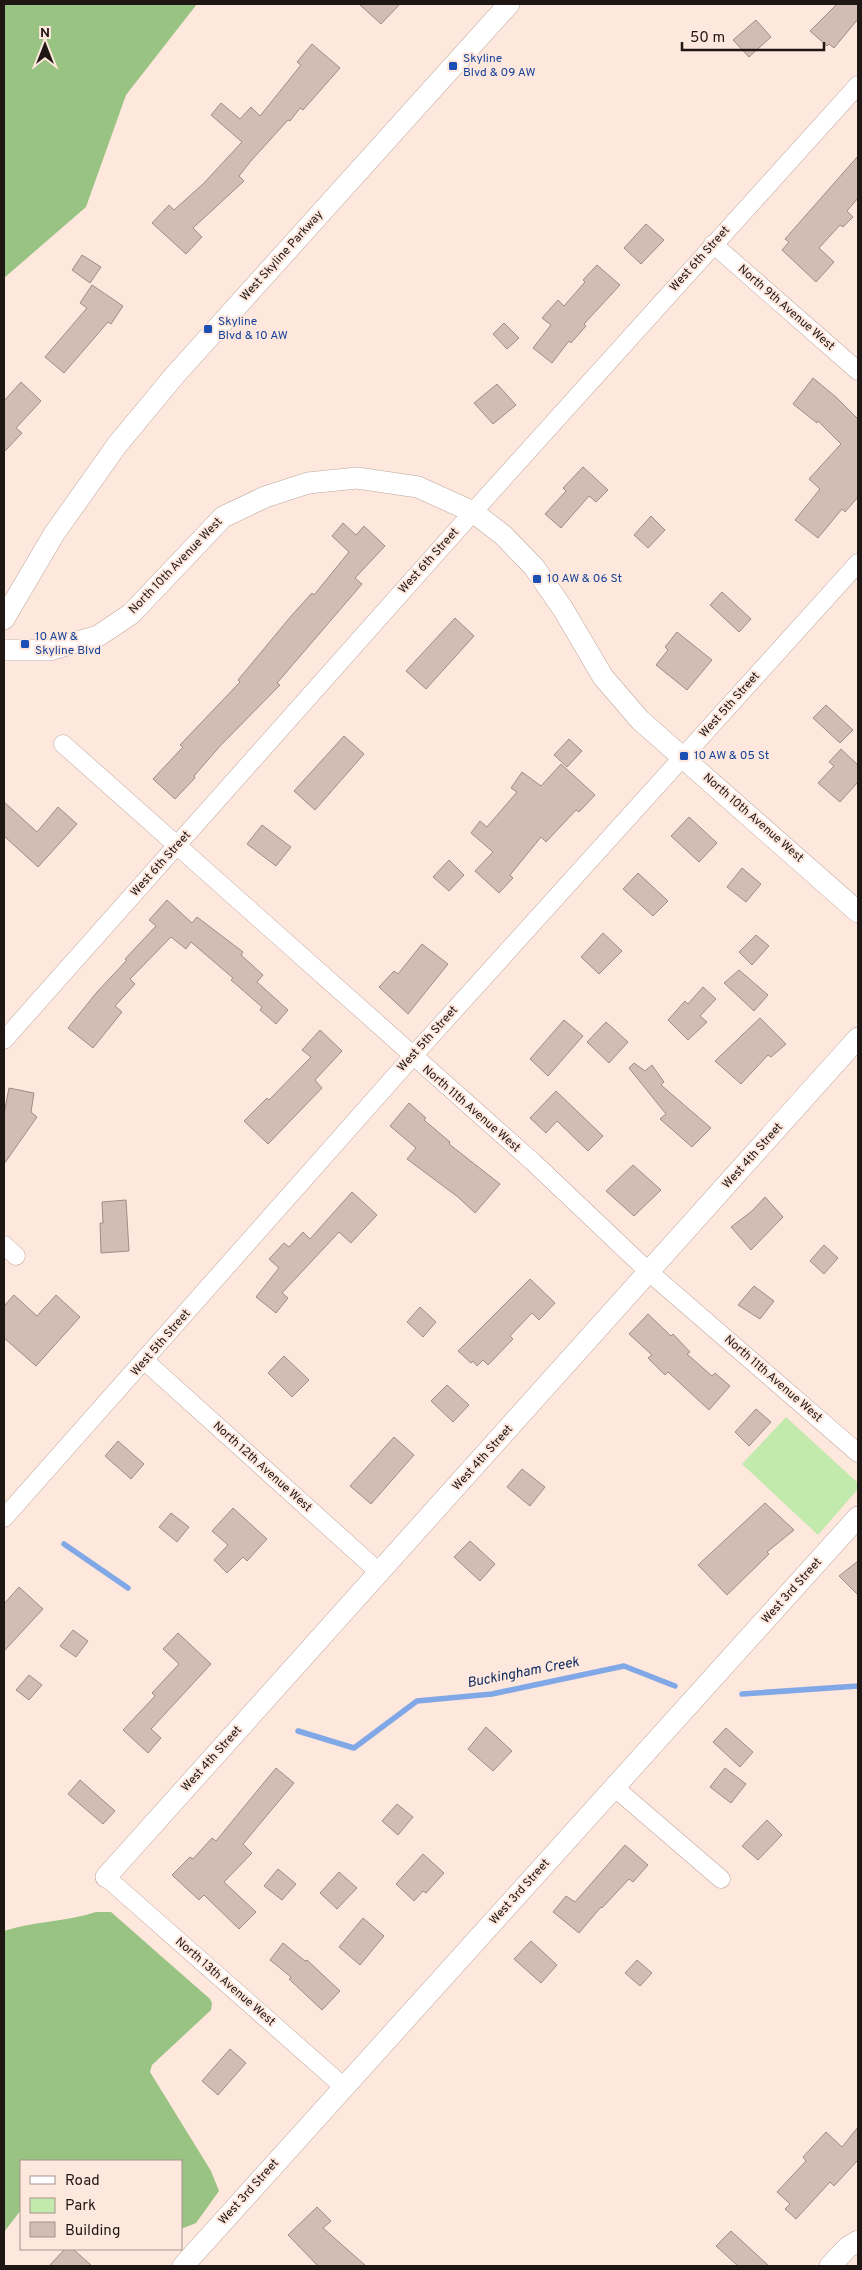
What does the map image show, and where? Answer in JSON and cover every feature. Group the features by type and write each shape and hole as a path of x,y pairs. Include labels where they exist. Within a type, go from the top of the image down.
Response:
{"street":[{"name":"West Skyline Parkway","path":"4,619 54,534 117,445 175,375 509,4"},
{"name":"West 6th Street","path":"4,1040 473,512 858,85"},
{"name":"North 9th Avenue West","path":"713,244 858,371"},
{"name":"North 10th Avenue West","path":"4,650 50,650 98,636 131,614 223,517 265,497 308,483 357,478 418,488 473,512 503,535 534,567 563,610 603,677 640,720 858,912"},
{"name":"West 5th Street","path":"4,1518 145,1361 412,1057 858,563"},
{"name":"North 11th Avenue West","path":"62,744 178,845 412,1057 533,1162 649,1272 858,1453"},
{"name":"West 4th Street","path":"106,1877 858,1038"},
{"name":"North 12th Avenue West","path":"145,1361 380,1573"},
{"name":"West 3rd Street","path":"182,2266 858,1517"},
{"path":"614,1788 721,1879"},
{"name":"North 13th Avenue West","path":"106,1877 344,2087"},
{"path":"830,2266 848,2247 858,2241"}],"green space":[{"path":"4,4 197,4 126,95 86,207 4,278"},
{"path":"786,1417 858,1483 858,1489 818,1535 742,1464"},
{"path":"96,1912 111,1912 210,1999 212,2003 211,2010 152,2065 150,2072 211,2171 219,2191 196,2223 182,2229 182,2160 20,2160 20,2211 4,2232 4,1931"}],"building":[{"path":"359,4 400,4 381,24"},
{"path":"837,4 858,4 858,19 834,48 829,44 827,46 810,31"},
{"path":"756,20 771,37 749,57 733,40"},
{"path":"312,44 340,68 303,110 300,108 250,162 239,176 244,181 193,228 202,237 186,254 152,223 169,205 174,210 203,184 242,142 211,115 221,103 240,119 251,107 260,116 301,65 297,62"},
{"path":"858,156 858,198 847,211 853,217 843,227 840,225 819,248 834,262 816,282 782,250 789,242 785,239"},
{"path":"646,224 664,240 641,264 624,248"},
{"path":"82,255 101,267 90,283 72,270"},
{"path":"597,265 620,285 584,324 586,326 571,343 569,341 552,363 533,348 551,325 542,318 558,300 564,306 585,282 583,280"},
{"path":"92,285 123,306 111,324 108,322 64,373 45,357 87,308 80,303"},
{"path":"504,323 519,338 507,349 493,334"},
{"path":"813,378 858,419 858,497 845,512 842,509 818,538 795,520 820,489 809,479 841,444 818,421 817,423 793,404"},
{"path":"21,382 41,401 16,428 22,433 4,452 4,401"},
{"path":"497,384 516,405 493,424 474,403"},
{"path":"583,467 608,490 596,502 589,496 561,528 545,514 566,491 563,488"},
{"path":"651,516 665,530 648,548 634,535"},
{"path":"343,523 356,535 364,526 385,546 355,578 362,584 277,683 280,685 221,745 194,776 195,778 175,799 153,779 183,747 180,745 240,682 238,680 292,615 312,593 314,595 349,552 332,536"},
{"path":"722,592 751,619 739,632 710,605"},
{"path":"455,618 474,636 426,689 406,671"},
{"path":"677,632 712,660 687,690 656,665 668,650 665,647"},
{"path":"826,705 853,730 840,743 813,718"},
{"path":"344,736 364,754 315,810 294,791"},
{"path":"569,739 582,751 567,767 554,755"},
{"path":"841,749 858,765 858,782 840,802 818,783 834,766 829,762"},
{"path":"561,764 595,795 579,812 576,810 546,842 541,837 510,875 513,878 499,893 475,871 493,852 471,833 480,821 487,827 517,792 511,788 522,772 541,786"},
{"path":"4,802 37,832 58,807 77,824 38,867 4,836"},
{"path":"689,817 717,843 699,862 671,836"},
{"path":"262,825 291,847 276,866 247,844"},
{"path":"449,860 464,875 449,891 433,877"},
{"path":"742,868 761,884 746,902 727,887"},
{"path":"638,873 668,901 653,916 623,889"},
{"path":"167,900 192,923 197,917 243,952 241,955 263,975 257,982 288,1010 276,1024 260,1010 262,1007 231,980 233,978 191,942 186,949 171,937 130,979 135,984 115,1006 122,1012 93,1048 68,1028 97,992 127,960 125,959 156,926 149,920"},
{"path":"603,933 622,951 599,974 581,957"},
{"path":"756,935 769,946 752,965 739,952"},
{"path":"422,944 448,964 408,1014 379,987 394,971 398,974"},
{"path":"739,970 768,995 754,1011 724,983"},
{"path":"703,987 716,999 700,1016 707,1022 688,1040 668,1020 685,1001 688,1004"},
{"path":"760,1018 786,1044 771,1057 768,1055 741,1084 715,1061"},
{"path":"564,1020 583,1036 548,1076 530,1059"},
{"path":"606,1022 628,1042 609,1063 587,1042"},
{"path":"320,1030 342,1051 315,1080 322,1088 268,1144 244,1121 267,1098 269,1100 311,1057 302,1050"},
{"path":"634,1063 645,1071 652,1065 664,1082 661,1085 711,1128 692,1147 660,1119 666,1114 629,1068"},
{"path":"9,1088 34,1093 31,1112 37,1117 4,1164 4,1114"},
{"path":"556,1091 603,1136 588,1151 557,1121 546,1133 530,1118"},
{"path":"409,1103 426,1118 424,1120 450,1142 449,1144 500,1184 475,1213 458,1197 407,1159 416,1148 390,1126"},
{"path":"633,1165 661,1190 634,1216 606,1191"},
{"path":"352,1192 377,1215 351,1243 339,1232 282,1293 288,1298 276,1313 256,1297 279,1268 269,1259 284,1243 289,1247 303,1232 310,1239"},
{"path":"765,1197 783,1217 751,1250 731,1227 752,1211"},
{"path":"126,1200 129,1251 101,1253 100,1223 103,1223 102,1202"},
{"path":"824,1245 838,1258 824,1274 810,1261"},
{"path":"530,1279 555,1303 539,1320 532,1313 510,1336 513,1339 488,1365 483,1360 477,1366 473,1361 471,1363 458,1351"},
{"path":"754,1286 774,1301 760,1319 738,1305"},
{"path":"14,1295 37,1316 56,1295 80,1317 36,1366 4,1338 4,1306"},
{"path":"420,1307 436,1322 423,1337 407,1322"},
{"path":"648,1314 671,1336 673,1334 690,1352 687,1354 712,1376 715,1373 730,1386 709,1410 668,1372 665,1375 648,1358 652,1355 629,1334"},
{"path":"284,1356 309,1380 292,1397 268,1373"},
{"path":"447,1385 469,1405 453,1422 431,1401"},
{"path":"756,1409 771,1422 749,1446 735,1432"},
{"path":"394,1437 414,1455 371,1504 350,1486"},
{"path":"118,1441 144,1464 131,1479 105,1456"},
{"path":"522,1469 545,1487 530,1506 507,1487"},
{"path":"765,1503 794,1530 767,1552 769,1554 727,1595 698,1565"},
{"path":"233,1508 267,1539 247,1561 243,1557 227,1573 214,1560 228,1545 212,1531"},
{"path":"171,1513 189,1527 177,1542 159,1527"},
{"path":"470,1541 495,1564 480,1581 454,1557"},
{"path":"858,1561 858,1595 839,1576"},
{"path":"19,1587 43,1609 4,1651 4,1604"},
{"path":"73,1630 88,1641 76,1657 60,1646"},
{"path":"178,1633 211,1664 151,1729 161,1738 148,1753 123,1730 155,1696 152,1693 179,1664 163,1649"},
{"path":"29,1675 42,1685 29,1700 16,1690"},
{"path":"486,1727 512,1751 493,1771 468,1749"},
{"path":"726,1728 753,1752 740,1767 713,1742"},
{"path":"276,1768 294,1783 243,1844 252,1853 224,1882 256,1912 239,1929 204,1895 199,1900 172,1875 190,1857 193,1859 212,1838 216,1841"},
{"path":"725,1768 746,1784 731,1803 710,1787"},
{"path":"80,1780 115,1811 103,1824 68,1794"},
{"path":"397,1804 413,1817 398,1835 382,1821"},
{"path":"767,1820 782,1835 758,1860 742,1846"},
{"path":"625,1845 648,1865 633,1882 629,1879 601,1907 579,1933 553,1912 566,1896 575,1902"},
{"path":"423,1854 444,1873 426,1893 423,1891 414,1901 396,1884"},
{"path":"278,1869 296,1884 282,1900 264,1886"},
{"path":"339,1872 357,1888 337,1909 320,1893"},
{"path":"363,1918 384,1936 360,1965 339,1947"},
{"path":"531,1941 557,1965 541,1983 514,1959"},
{"path":"283,1943 305,1961 307,1960 340,1991 322,2010 289,1979 291,1977 270,1960"},
{"path":"637,1960 652,1973 640,1986 625,1973"},
{"path":"230,2049 246,2063 218,2095 202,2081"},
{"path":"858,2127 858,2160 834,2186 830,2182 796,2219 785,2209 790,2204 777,2192 806,2161 803,2157 826,2132 842,2147"},
{"path":"317,2207 331,2221 323,2228 366,2266 318,2266 288,2235"},
{"path":"731,2231 769,2266 738,2266 716,2246"},
{"path":"64,2250 74,2250 92,2266 49,2266"}],"waterway":[{"name":"Buckingham Creek","path":"64,1544 128,1588"},
{"name":"Buckingham Creek","path":"298,1731 354,1748 417,1701 492,1694 624,1666 675,1686"},
{"name":"Buckingham Creek","path":"742,1694 858,1686"}],"place":[{"name":"Skyline Blvd & 09 AW","path":"453,66"},
{"name":"Skyline Blvd & 10 AW","path":"208,329"},
{"name":"10 AW & 06 St","path":"537,579"},
{"name":"10 AW & Skyline Blvd","path":"25,644"},
{"name":"10 AW & 05 St","path":"684,756"}]}
